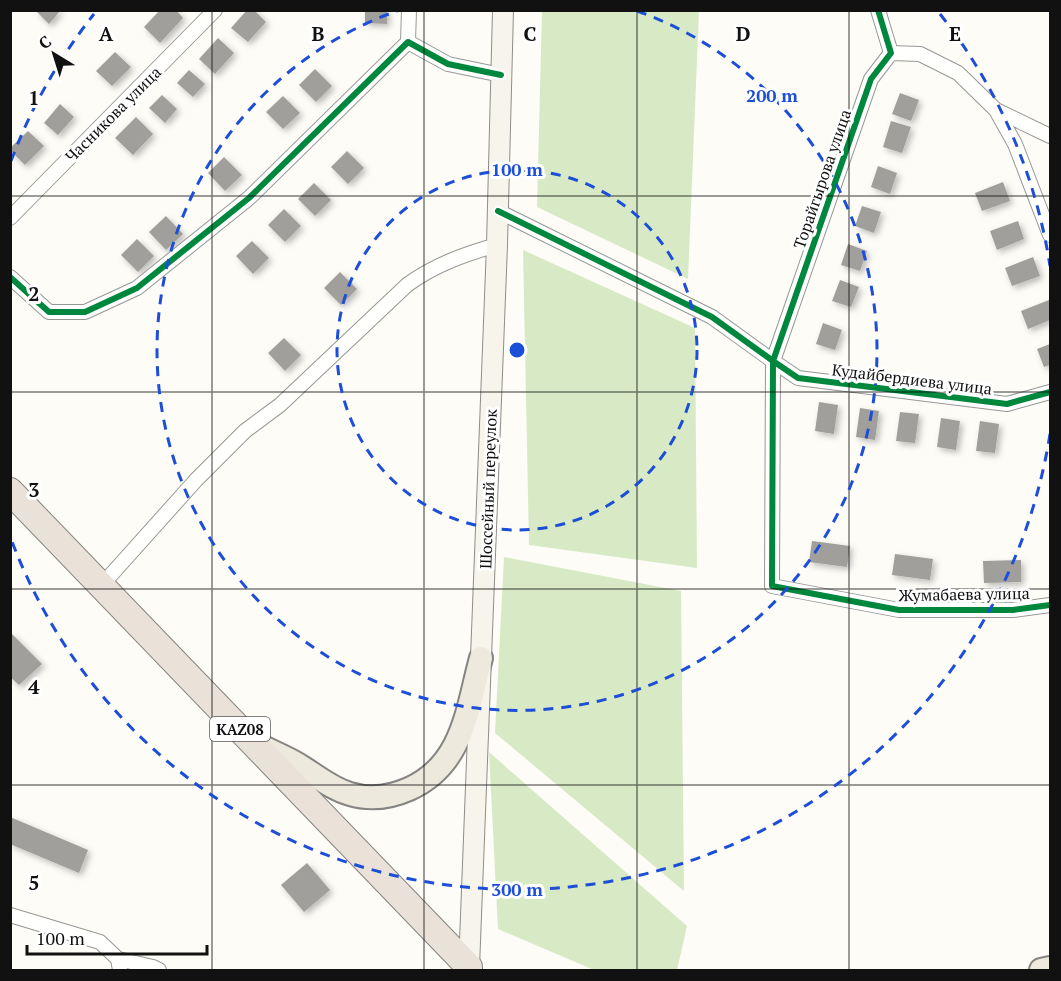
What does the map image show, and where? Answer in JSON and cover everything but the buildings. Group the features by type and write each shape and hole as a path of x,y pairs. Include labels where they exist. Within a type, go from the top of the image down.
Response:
{"highway":[{"name":"KAZ08","path":"10,491 469,969"}],"main road":[{"name":"Шоссейный переулок","path":"469,969 497,245 503,10"},
{"path":"253,742 300,766 326,784 351,794 378,798 400,793 422,783 438,770 452,753 463,729 481,658"},
{"path":"1041,970 1050,968"}],"street":[{"name":"Часникова улица","path":"10,218 215,10"},
{"path":"10,277 49,312 85,312 137,288 249,198 408,42 409,10"},
{"path":"878,10 891,53 920,54 958,73 996,110 1015,144 1050,235"},
{"path":"408,42 448,64 501,75"},
{"name":"Торайгырова улица","path":"772,586 773,361 872,79 891,53"},
{"path":"996,110 1050,136"},
{"name":"Кудайбердиева улица","path":"498,211 712,317 798,378 1007,404 1050,392"},
{"path":"101,586 196,480 245,431 280,405 408,285 423,274 468,253 497,245"},
{"name":"Жумабаева улица","path":"772,586 899,610 1013,610 1050,605"},
{"path":"10,915 100,942 119,965 153,966 159,970"}],"green space":[{"path":"542,11 699,11 688,279 537,207"},
{"path":"523,250 695,328 697,568 529,545"},
{"path":"504,557 681,591 684,891 495,733"},
{"path":"489,752 687,926 677,970 594,970 498,929"}],"cycle path":[{"path":"878,10 891,53 871,79 773,361 772,586 899,610 1013,610 1050,605"},
{"path":"10,277 49,312 85,312 137,288 249,198 408,42 448,64 501,75"},
{"path":"498,211 712,317 798,378 1007,404 1050,392"}]}
